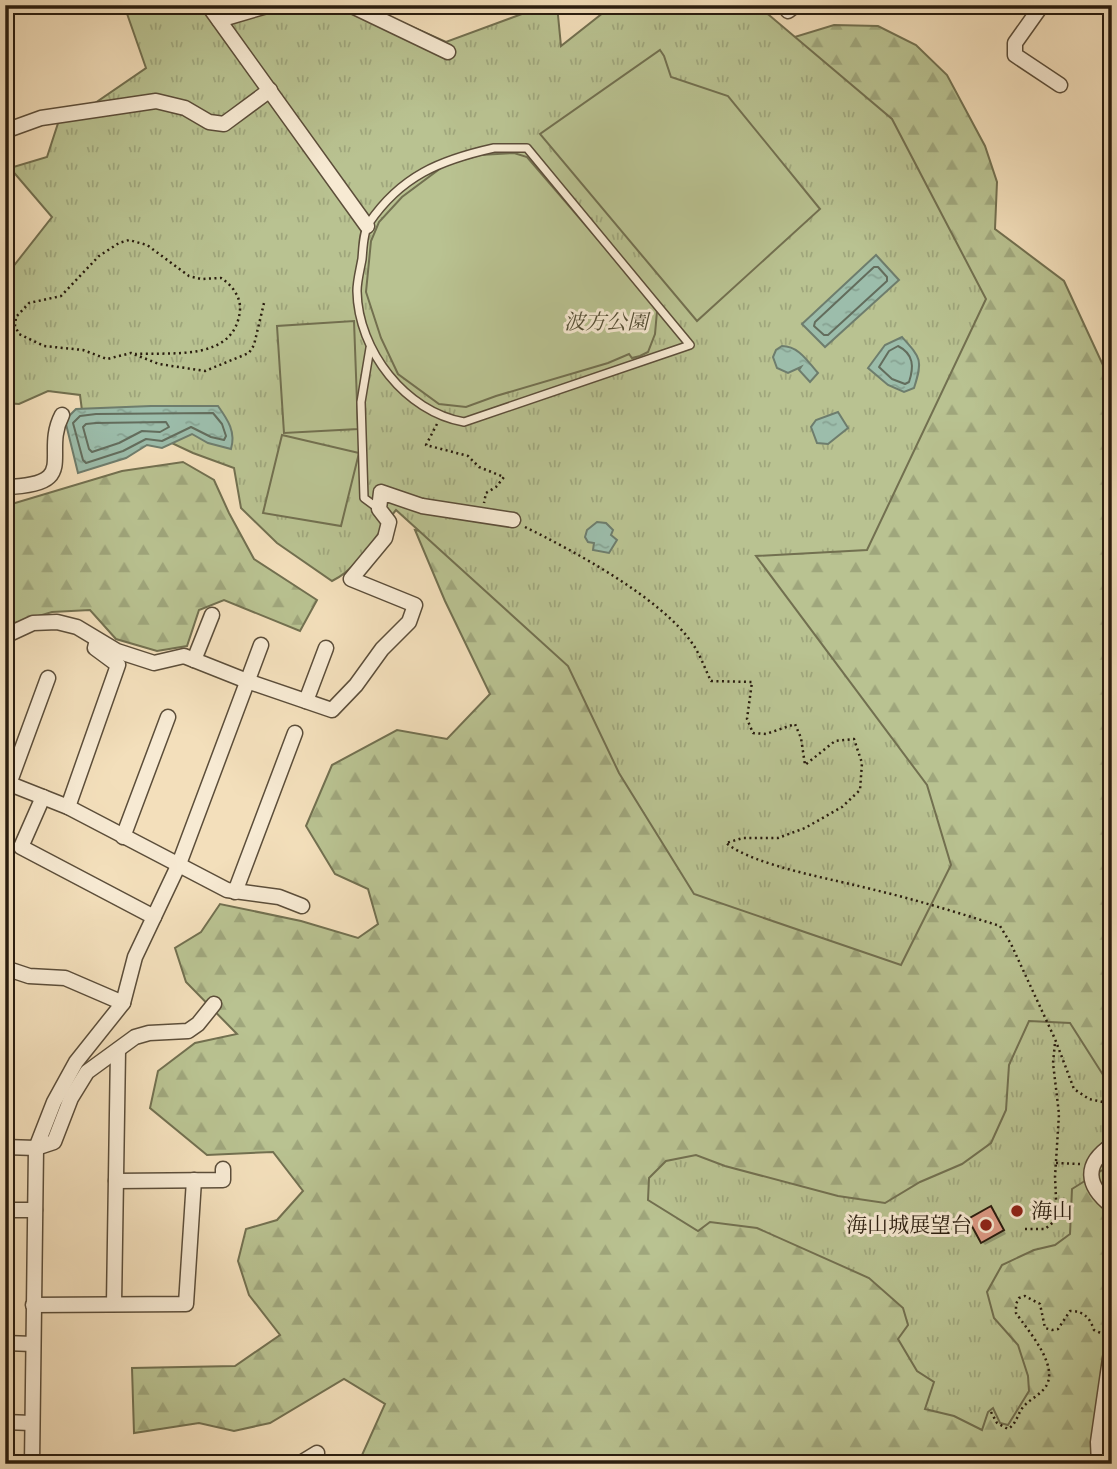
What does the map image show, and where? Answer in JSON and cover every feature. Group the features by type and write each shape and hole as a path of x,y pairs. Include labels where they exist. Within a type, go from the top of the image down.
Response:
{"street":[{"path":"208,5 367,226"},
{"path":"219,20 270,5"},
{"path":"350,5 448,52"},
{"path":"1042,5 1015,43 1015,55 1060,85"},
{"path":"5,131 41,118 156,101 185,108 209,122 224,124 270,90"},
{"path":"5,486 28,486 49,478 57,463 55,428 62,415"},
{"path":"5,636 33,623 57,622 77,627 117,651 154,663 184,656 332,710 356,685 382,649 409,622 415,605 351,579 384,538 389,522 379,509 381,492 422,506 513,520"},
{"path":"194,660 212,615"},
{"path":"68,807 118,665 95,648 97,639"},
{"path":"32,1464 36,1148 54,1102 76,1062 123,1003 135,957 179,864 261,645"},
{"path":"306,701 326,648"},
{"path":"48,678 7,783 68,807 227,890 279,897 302,906"},
{"path":"123,837 168,717"},
{"path":"235,892 295,733"},
{"path":"43,797 21,847 154,917"},
{"path":"5,968 29,976 65,978 123,1003"},
{"path":"5,1147 36,1148 54,1142 71,1098 87,1072 135,1037 149,1033 188,1031 198,1024 214,1004"},
{"path":"114,1304 118,1050"},
{"path":"1112,1146 1101,1153 1092,1164 1091,1181 1100,1197 1112,1206"},
{"path":"116,1181 223,1180 223,1169"},
{"path":"33,1305 186,1304 194,1180"},
{"path":"5,1210 35,1210"},
{"path":"5,1343 33,1343"},
{"path":"1099,1464 1098,1442 1112,1345"},
{"path":"5,1422 32,1423"},
{"path":"299,1464 317,1453"}],"lane":[{"path":"370,348 414,402 446,419 464,422 690,345 527,148 481,150 454,157 419,173 388,200 367,226 357,292 370,348 361,402 364,498 379,509"}],"path":[{"path":"135,354 191,352 212,348 226,341 234,331 240,309 238,297 232,287 221,278 201,279 189,276 147,245 129,240 99,256 61,296 29,303 16,317 15,326 19,334 44,346 83,350 107,359 135,354 159,364 205,371 249,353 254,345 264,303"},
{"path":"440,418 426,445 468,456 479,467 504,477 496,487 486,493 481,514"},
{"path":"513,520 569,549 658,607 692,643 711,681 751,682 747,719 752,733 766,734 795,724 805,765 835,741 854,739 862,763 860,790 842,807 804,828 778,838 743,838 726,843 736,851 780,866 919,901 1000,926 1055,1039 1074,1089 1089,1098 1112,1104"},
{"path":"1025,1229 1045,1229 1057,1219 1059,1114 1053,1063 1055,1039"},
{"path":"1056,1163 1092,1164"},
{"path":"991,1412 997,1423 1008,1429 1014,1426 1022,1408 1044,1390 1049,1382 1047,1359 1016,1313 1019,1298 1025,1296 1040,1304 1045,1328 1058,1329 1070,1311 1078,1311 1090,1318 1094,1330 1112,1337"}],"green space":[{"name":"波方公園","path":"124,5 363,5 446,42 546,5 557,5 561,46 613,5 753,5 769,15 892,119 986,299 867,550 756,556 927,785 951,865 901,965 694,894 619,773 568,666 396,510 360,559 332,581 277,543 241,508 234,468 157,436 89,465 80,395 48,391 19,404 5,403 5,277 52,217 10,168 47,157 63,108 95,103 146,68"},
{"path":"834,25 878,26 916,45 947,75 985,146 997,182 995,229 1064,281 1108,376 1112,376 1112,1464 358,1464 385,1404 344,1379 270,1423 234,1431 199,1423 134,1433 132,1368 235,1366 280,1335 249,1295 238,1261 246,1229 277,1220 303,1191 273,1152 207,1155 150,1108 158,1071 195,1043 237,1034 186,982 175,948 201,932 220,904 301,921 358,938 378,924 368,889 335,874 306,826 332,765 397,730 447,739 490,694 445,601 415,530 456,536 686,527 788,39"},
{"path":"660,50 671,77 728,96 820,209 697,321 540,134"},
{"path":"514,153 527,157 649,299 657,311 655,334 648,352 640,356 632,358 629,354 466,407 439,404 398,374 381,338 366,292 371,241 379,222 402,197 445,165 480,155"},
{"path":"354,321 358,429 284,433 277,326"},
{"path":"282,435 359,453 341,526 263,513"},
{"path":"183,462 214,480 254,559 317,600 300,631 224,600 199,610 187,646 157,651 116,639 90,610 52,612 5,626 5,506 122,471"},
{"path":"1029,1021 1070,1023 1105,1078 1112,1080 1112,1164 1072,1189 1070,1234 1055,1245 1034,1250 1002,1265 987,1292 994,1318 1018,1345 1028,1376 1029,1391 1008,1425 1000,1423 993,1408 988,1412 982,1430 954,1416 925,1409 934,1382 917,1371 898,1339 908,1325 903,1308 869,1278 757,1228 710,1222 698,1231 648,1200 649,1178 666,1161 696,1155 725,1166 838,1196 885,1203 920,1182 962,1164 991,1143 1006,1110 1009,1065"}],"water":[{"path":"876,255 899,280 825,347 802,324"},
{"path":"902,337 917,355 919,365 914,388 904,392 888,385 868,368 885,345"},
{"path":"782,346 798,352 818,373 810,382 799,370 801,367 788,373 777,368 773,357 776,350"},
{"path":"218,406 232,432 231,449 208,443 192,434 162,448 147,445 126,458 78,473 65,420 76,409"},
{"path":"838,412 848,428 828,444 817,443 811,427 816,420"},
{"path":"597,522 606,523 613,530 611,535 617,540 609,553 593,550 594,543 588,542 585,537 587,530"}],"building":[{"name":"海山城展望台","path":"991,1206 1004,1230 981,1243 968,1219"}],"place":[{"name":"海山","path":"1017,1211"},
{"name":"海山城展望台","path":"986,1225"}]}
